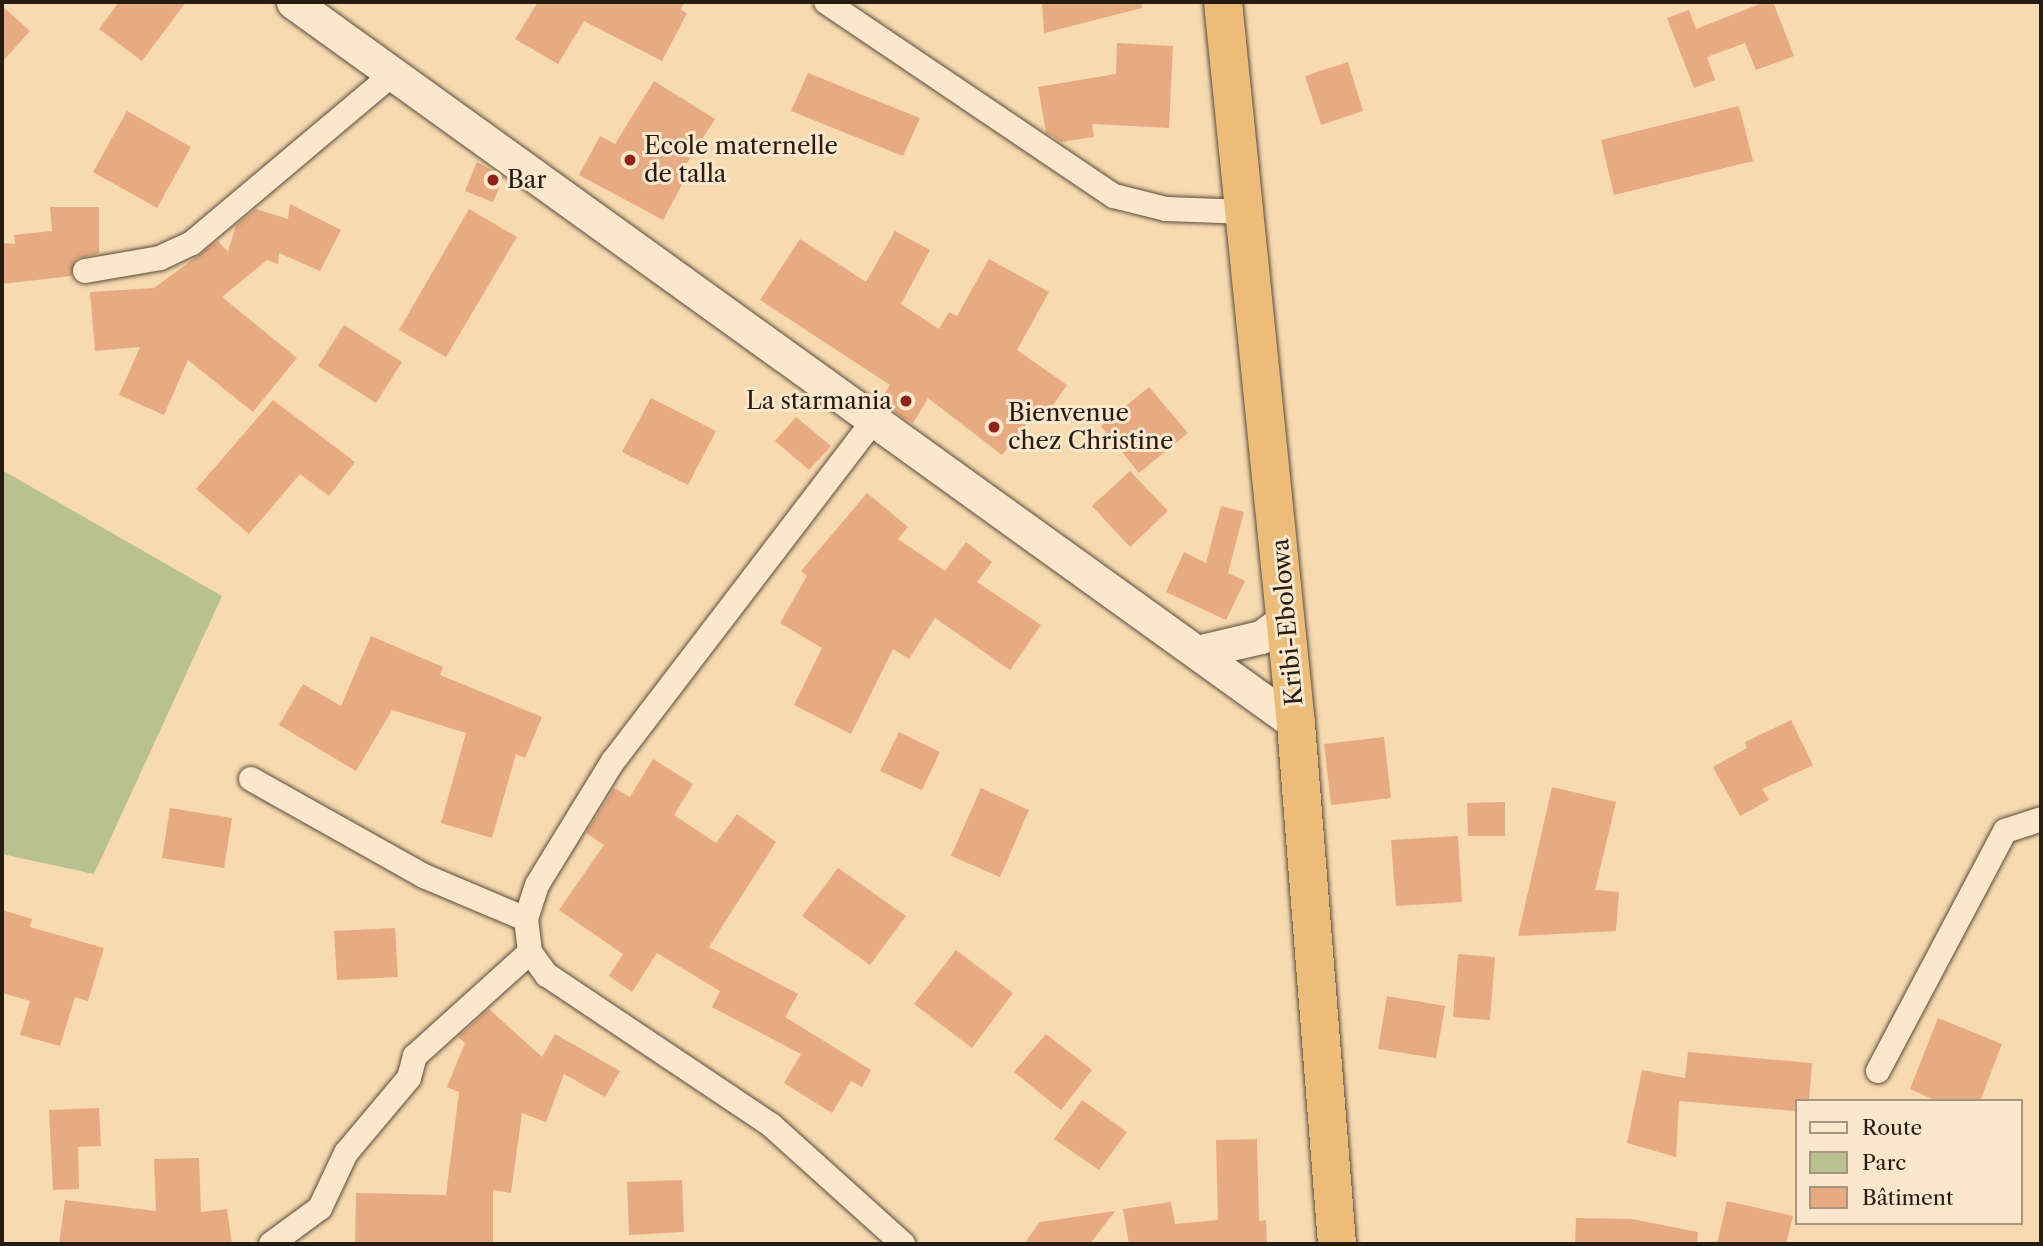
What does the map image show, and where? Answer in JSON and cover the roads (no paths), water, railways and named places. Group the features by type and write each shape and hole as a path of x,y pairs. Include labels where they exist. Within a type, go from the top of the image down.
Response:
{"highway":[{"name":"Kribi-Ebolowa","path":"1223,2 1248,212 1296,724 1336,1244"}],"street":[{"path":"293,2 1296,724"},
{"path":"826,2 1114,196 1166,209 1248,212"},
{"path":"85,271 160,258 192,243 393,74"},
{"path":"874,420 613,761 537,886 526,919 530,953 582,1002 771,1125 903,1244"},
{"path":"1197,652 1261,638 1286,619"},
{"path":"251,779 424,876 526,919"},
{"path":"1878,1070 2005,831 2041,819"},
{"path":"271,1244 320,1208 346,1153 410,1078 415,1056 530,953"}],"place":[{"name":"Ecole maternelle de talla","path":"630,160"},
{"name":"Bar","path":"493,180"},
{"name":"La starmania","path":"906,401"},
{"name":"Bienvenue chez Christine","path":"994,427"}]}
